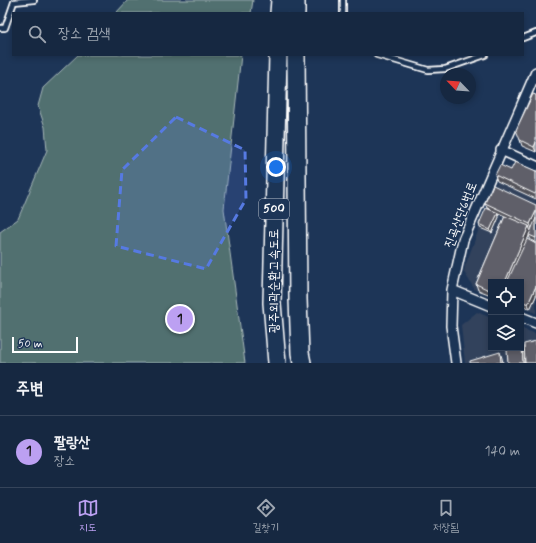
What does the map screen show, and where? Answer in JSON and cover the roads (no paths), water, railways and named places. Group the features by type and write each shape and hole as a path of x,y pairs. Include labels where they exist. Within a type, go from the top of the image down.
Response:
{"highway":[{"path":"279,12 280,0"},
{"path":"296,0 296,12"},
{"name":"광주외곽순환고속도로","path":"277,363 272,303 278,56"},
{"name":"광주외곽순환고속도로","path":"296,56 298,299 300,353 302,363"}],"street":[{"name":"진곡산단6번로","path":"456,363 452,326 452,290 456,268 464,240 501,150 536,72"},
{"path":"501,150 536,166"},
{"path":"452,290 488,305"},
{"path":"524,318 536,323"}],"lane":[{"path":"0,28 5,28 14,2 34,0"},
{"path":"343,0 344,12"},
{"path":"524,38 536,33"},
{"path":"380,56 428,70 445,69 482,56"}],"place":[{"name":"팔랑산","path":"180,319"}]}
